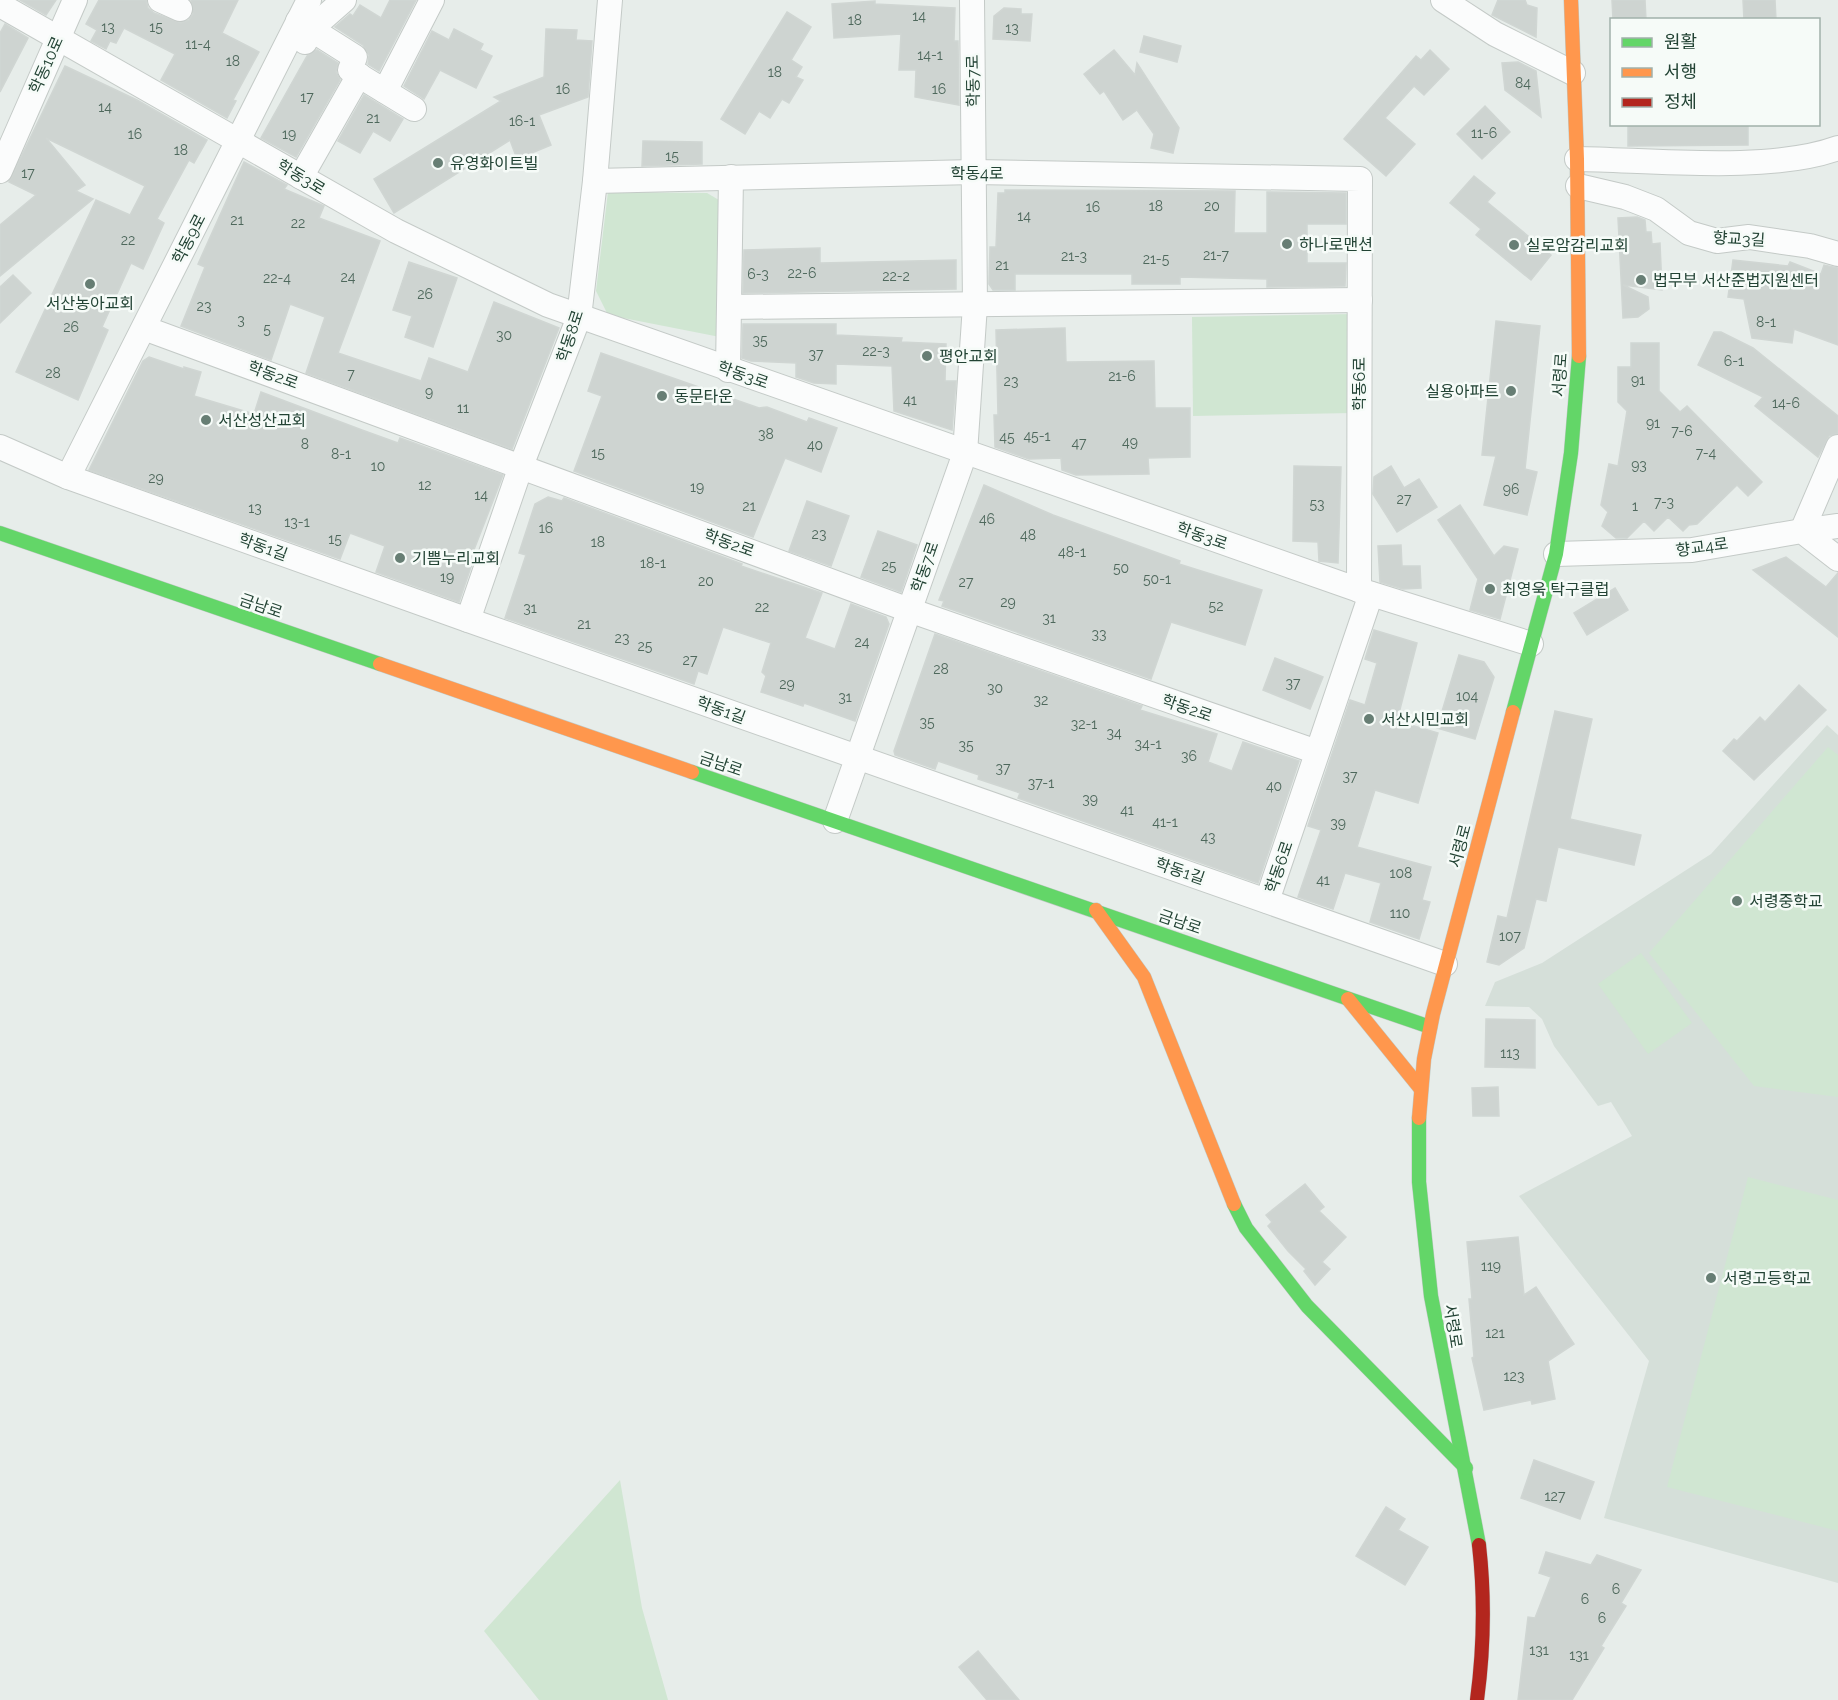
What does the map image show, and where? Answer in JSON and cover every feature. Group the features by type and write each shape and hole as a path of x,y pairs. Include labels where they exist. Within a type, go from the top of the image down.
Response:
{"street":[{"name":"학동10로","path":"0,171 9,125 58,38 75,0"},
{"path":"344,0 306,17 355,57 350,70 414,109"},
{"path":"385,91 432,0"},
{"name":"학동8로","path":"468,620 522,466 579,318 595,181 610,0"},
{"name":"학동7로","path":"835,821 964,453 975,305 972,0"},
{"path":"1443,0 1495,34 1573,73"},
{"name":"서령로","path":"1477,1700 1485,1655 1486,1612 1482,1566 1466,1468 1444,1372 1428,1272 1420,1172 1421,1089 1430,1027 1445,964 1556,554 1571,453 1579,352 1578,186 1571,0"},
{"name":"학동3로","path":"0,5 438,254 579,318 1365,592 1531,644"},
{"name":"학동9로","path":"68,477 265,86 306,17"},
{"path":"301,177 358,75"},
{"path":"1577,159 1768,161 1824,154 1838,148"},
{"name":"학동4로","path":"595,181 974,172 1360,179"},
{"path":"728,370 731,177"},
{"name":"학동6로","path":"1267,901 1317,752 1365,592 1360,179"},
{"name":"향교3길","path":"1578,186 1625,197 1656,209 1689,233 1717,241 1749,237 1810,246 1838,255"},
{"path":"730,307 1360,300"},
{"name":"학동2로","path":"144,327 909,610 1317,752"},
{"name":"학동1길","path":"0,447 68,477 857,759 1445,964"},
{"path":"1838,447 1802,531 1838,559"},
{"name":"향교4로","path":"1556,554 1692,550 1838,526"},
{"name":"금남로","path":"0,533 1430,1027"},
{"path":"1096,910 1144,977 1164,1023 1226,1188 1246,1228 1307,1306 1466,1468"},
{"path":"1347,997 1421,1089"},
{"path":"1464,1692 1476,1675 1485,1655"}],"shaded area":[{"path":"1827,725 1838,735 1838,1583 1604,1518 1649,1361 1519,1196 1632,1136 1611,1102 1598,1106 1554,1046 1542,1019 1529,1007 1485,1006 1495,982 1542,963 1711,854"}],"green space":[{"path":"608,192 707,193 724,203 725,338 608,315 596,291"},
{"path":"1352,314 1353,413 1193,416 1192,317"},
{"path":"1828,747 1838,755 1838,1097 1754,1086 1649,953"},
{"path":"1641,953 1692,1023 1648,1054 1598,984"},
{"path":"1748,1177 1838,1200 1838,1531 1667,1487"},
{"path":"620,1480 642,1608 668,1700 539,1700 484,1631"}],"building":[{"path":"20,0 56,0 46,15"},
{"path":"99,0 146,0 148,8 154,13 181,23 189,20 193,14 191,0 238,0 222,33 259,52 233,100 236,101 227,118 161,80 175,54 124,28 116,43 110,41 106,49 91,41 97,30 86,24"},
{"path":"390,0 416,0 379,71 368,64 369,55 363,45 335,27 350,14 353,16 360,5 381,18"},
{"path":"1498,0 1525,0 1527,5 1537,8 1536,37 1492,15"},
{"path":"1612,0 1645,0 1646,18 1613,18"},
{"path":"1743,0 1775,0 1776,18 1744,18"},
{"path":"875,1 875,4 955,8 954,41 958,41 959,105 915,97 916,70 899,70 901,34 834,38 832,4"},
{"path":"1004,8 1021,9 1021,14 1032,14 1030,41 993,39 994,16"},
{"path":"787,12 811,27 791,60 802,67 796,77 803,80 789,103 782,99 770,118 759,111 745,134 721,119"},
{"path":"5,24 28,38 0,92 0,33"},
{"path":"454,29 483,44 480,50 492,56 476,88 440,70 424,99 404,86 432,31 449,40"},
{"path":"546,29 577,30 576,40 592,41 588,97 539,115 551,145 517,159 510,140 394,213 374,179 501,101 494,97 544,77"},
{"path":"1144,36 1181,46 1177,62 1140,52"},
{"path":"317,50 338,63 336,72 340,80 296,157 261,138 307,56"},
{"path":"1114,50 1135,75 1137,63 1179,128 1173,153 1151,148 1154,134 1137,110 1123,120 1104,91 1100,94 1084,74"},
{"path":"1430,50 1449,69 1424,95 1414,86 1385,118 1415,144 1386,176 1344,139 1416,56 1421,60"},
{"path":"1518,62 1536,71 1541,117 1505,90 1502,63"},
{"path":"65,66 137,100 207,140 194,163 189,160 157,219 164,223 143,269 131,263 102,327 108,330 78,400 16,372 96,200 130,215 145,186 46,138 85,185 76,191 93,199 0,276 0,225 36,195 9,182"},
{"path":"364,95 403,119 390,141 373,131 360,153 338,141"},
{"path":"1485,106 1510,132 1482,159 1457,134"},
{"path":"1628,126 1748,126 1748,145 1628,146"},
{"path":"643,141 702,142 702,164 642,166"},
{"path":"244,162 287,185 284,189 324,206 319,218 380,241 338,353 421,381 429,358 468,372 494,302 559,328 512,449 306,373 325,317 290,304 271,360 181,326 205,267 198,264"},
{"name":"실로암감리교회","path":"1474,176 1495,193 1487,202 1551,255 1531,280 1476,235 1481,229 1450,203"},
{"path":"1005,190 1235,191 1234,233 1267,233 1267,192 1346,193 1346,224 1307,224 1307,263 1346,263 1345,286 1267,287 1267,279 1180,277 1180,284 1132,284 1132,274 1015,274 1015,290 993,290 989,284 990,247 996,247 998,193 1005,193"},
{"path":"1637,217 1645,220 1646,232 1651,232 1652,244 1660,243 1662,290 1623,285 1648,297 1649,309 1638,317 1623,318 1618,218"},
{"path":"820,248 820,263 956,260 956,289 743,293 744,250"},
{"path":"1733,260 1788,266 1790,262 1821,274 1824,265 1838,268 1838,345 1794,329 1792,343 1752,338 1744,299 1728,297"},
{"path":"409,262 457,278 433,347 405,337 412,316 393,310"},
{"path":"13,275 31,293 0,323 0,287"},
{"name":"실용아파트","path":"1496,321 1540,326 1525,469 1537,472 1527,515 1484,505 1496,456 1482,455"},
{"path":"743,324 836,324 836,335 902,338 901,342 946,344 945,381 956,381 952,430 894,411 892,366 836,364 836,384 814,383 796,377 796,363 751,361 742,358"},
{"path":"1065,328 1066,362 1154,361 1155,408 1190,408 1190,457 1148,458 1149,474 1076,475 1062,470 1061,458 1029,459 995,447 994,415 998,415 996,330"},
{"path":"1714,332 1721,332 1753,348 1838,416 1838,433 1829,436 1818,457 1755,406 1763,397 1698,365"},
{"path":"1631,343 1659,343 1659,391 1680,412 1687,406 1762,482 1748,496 1737,485 1697,524 1689,525 1683,531 1668,517 1654,531 1644,521 1627,538 1616,538 1602,526 1608,512 1601,505 1609,464 1618,466 1627,411 1618,402 1618,367 1631,367"},
{"path":"601,353 759,408 767,407 807,422 809,418 837,428 821,472 785,458 753,537 574,471 602,396 588,391"},
{"path":"149,357 184,369 184,367 201,372 194,396 254,414 261,392 398,443 400,438 503,475 470,560 473,561 459,602 376,572 385,546 350,533 340,559 89,470 143,361"},
{"path":"1294,466 1341,467 1338,563 1319,561 1318,542 1293,541"},
{"path":"1391,466 1404,488 1419,479 1437,507 1397,532 1373,494 1374,477"},
{"path":"984,485 1053,515 1180,561 1179,564 1262,590 1245,645 1171,622 1151,679 942,606 944,601 939,600"},
{"path":"548,497 562,501 564,498 742,564 741,566 822,593 805,638 835,649 851,604 886,617 889,624 855,721 804,703 803,706 761,692 766,676 762,672 771,643 723,627 707,674 698,671 694,684 505,618 526,555 519,553 535,504"},
{"path":"807,501 849,516 831,566 789,551"},
{"path":"1460,505 1494,556 1504,546 1518,549 1500,619 1470,610 1478,579 1438,520"},
{"path":"878,531 917,545 901,592 861,577"},
{"path":"1401,545 1402,566 1420,566 1421,588 1403,589 1380,582 1378,546"},
{"path":"1786,557 1826,587 1838,573 1838,637 1753,570"},
{"path":"1615,588 1628,610 1587,635 1574,613"},
{"path":"1374,630 1417,643 1397,721 1438,733 1418,803 1375,790 1357,847 1431,867 1422,900 1430,902 1419,939 1370,922 1381,883 1345,873 1333,909 1298,897 1321,830 1308,826 1350,700 1365,705 1377,663 1365,659"},
{"path":"935,634 1142,706 1140,710 1217,734 1208,762 1232,771 1243,742 1299,761 1258,883 1018,798 1020,793 978,779 979,775 938,761 935,769 895,755 894,751"},
{"path":"1459,655 1484,662 1494,677 1475,739 1437,728"},
{"path":"1275,658 1323,677 1310,709 1263,690"},
{"path":"1799,685 1826,710 1754,780 1723,751 1734,739 1737,741 1760,717 1765,722"},
{"path":"1555,711 1592,719 1570,819 1641,835 1634,865 1558,847 1546,901 1536,899 1524,948 1499,965 1487,962 1498,916 1507,918"},
{"path":"1486,1019 1535,1020 1535,1068 1485,1067"},
{"path":"1498,1087 1499,1116 1473,1116 1472,1088"},
{"path":"1305,1184 1324,1207 1319,1211 1346,1237 1322,1262 1330,1269 1315,1285 1304,1271 1306,1269 1268,1226 1272,1222 1266,1215"},
{"path":"1518,1237 1524,1295 1536,1287 1574,1344 1548,1361 1555,1399 1532,1404 1531,1400 1484,1410 1472,1358 1474,1357 1469,1299 1472,1299 1467,1242"},
{"path":"1534,1460 1594,1482 1580,1519 1521,1498"},
{"path":"1386,1507 1405,1519 1398,1530 1428,1547 1405,1585 1356,1556"},
{"path":"1546,1552 1591,1565 1597,1555 1641,1570 1621,1603 1626,1606 1601,1646 1604,1648 1572,1700 1518,1700 1528,1617 1535,1618 1551,1577 1539,1573"},
{"path":"978,1651 1019,1700 987,1700 959,1667"}],"traffic: fast":[{"path":"1513,712 1556,554 1571,453 1579,356"},
{"path":"0,533 380,664"},
{"path":"692,772 1430,1027"},
{"path":"1419,1118 1419,1182 1431,1296 1479,1545"},
{"path":"1234,1204 1246,1228 1307,1306 1466,1468"}],"traffic: slow":[{"path":"1571,0 1577,159 1579,356"},
{"path":"380,664 692,772"},
{"path":"1419,1118 1424,1059 1433,1014 1513,712"},
{"path":"1096,910 1144,977 1234,1204"},
{"path":"1348,999 1421,1089"}],"traffic: jam":[{"path":"1477,1700 1483,1623 1479,1545"}],"place":[{"name":"유영화이트빌","path":"438,163"},
{"name":"하나로맨션","path":"1287,244"},
{"name":"실로암감리교회","path":"1514,245"},
{"name":"법무부 서산준법지원센터","path":"1641,280"},
{"name":"서산농아교회","path":"90,284"},
{"name":"평안교회","path":"927,356"},
{"name":"실용아파트","path":"1511,391"},
{"name":"동문타운","path":"662,396"},
{"name":"서산성산교회","path":"206,420"},
{"name":"기쁨누리교회","path":"400,558"},
{"name":"최영욱 탁구클럽","path":"1490,589"},
{"name":"서산시민교회","path":"1369,719"},
{"name":"서령중학교","path":"1737,901"},
{"name":"서령고등학교","path":"1711,1278"}]}
